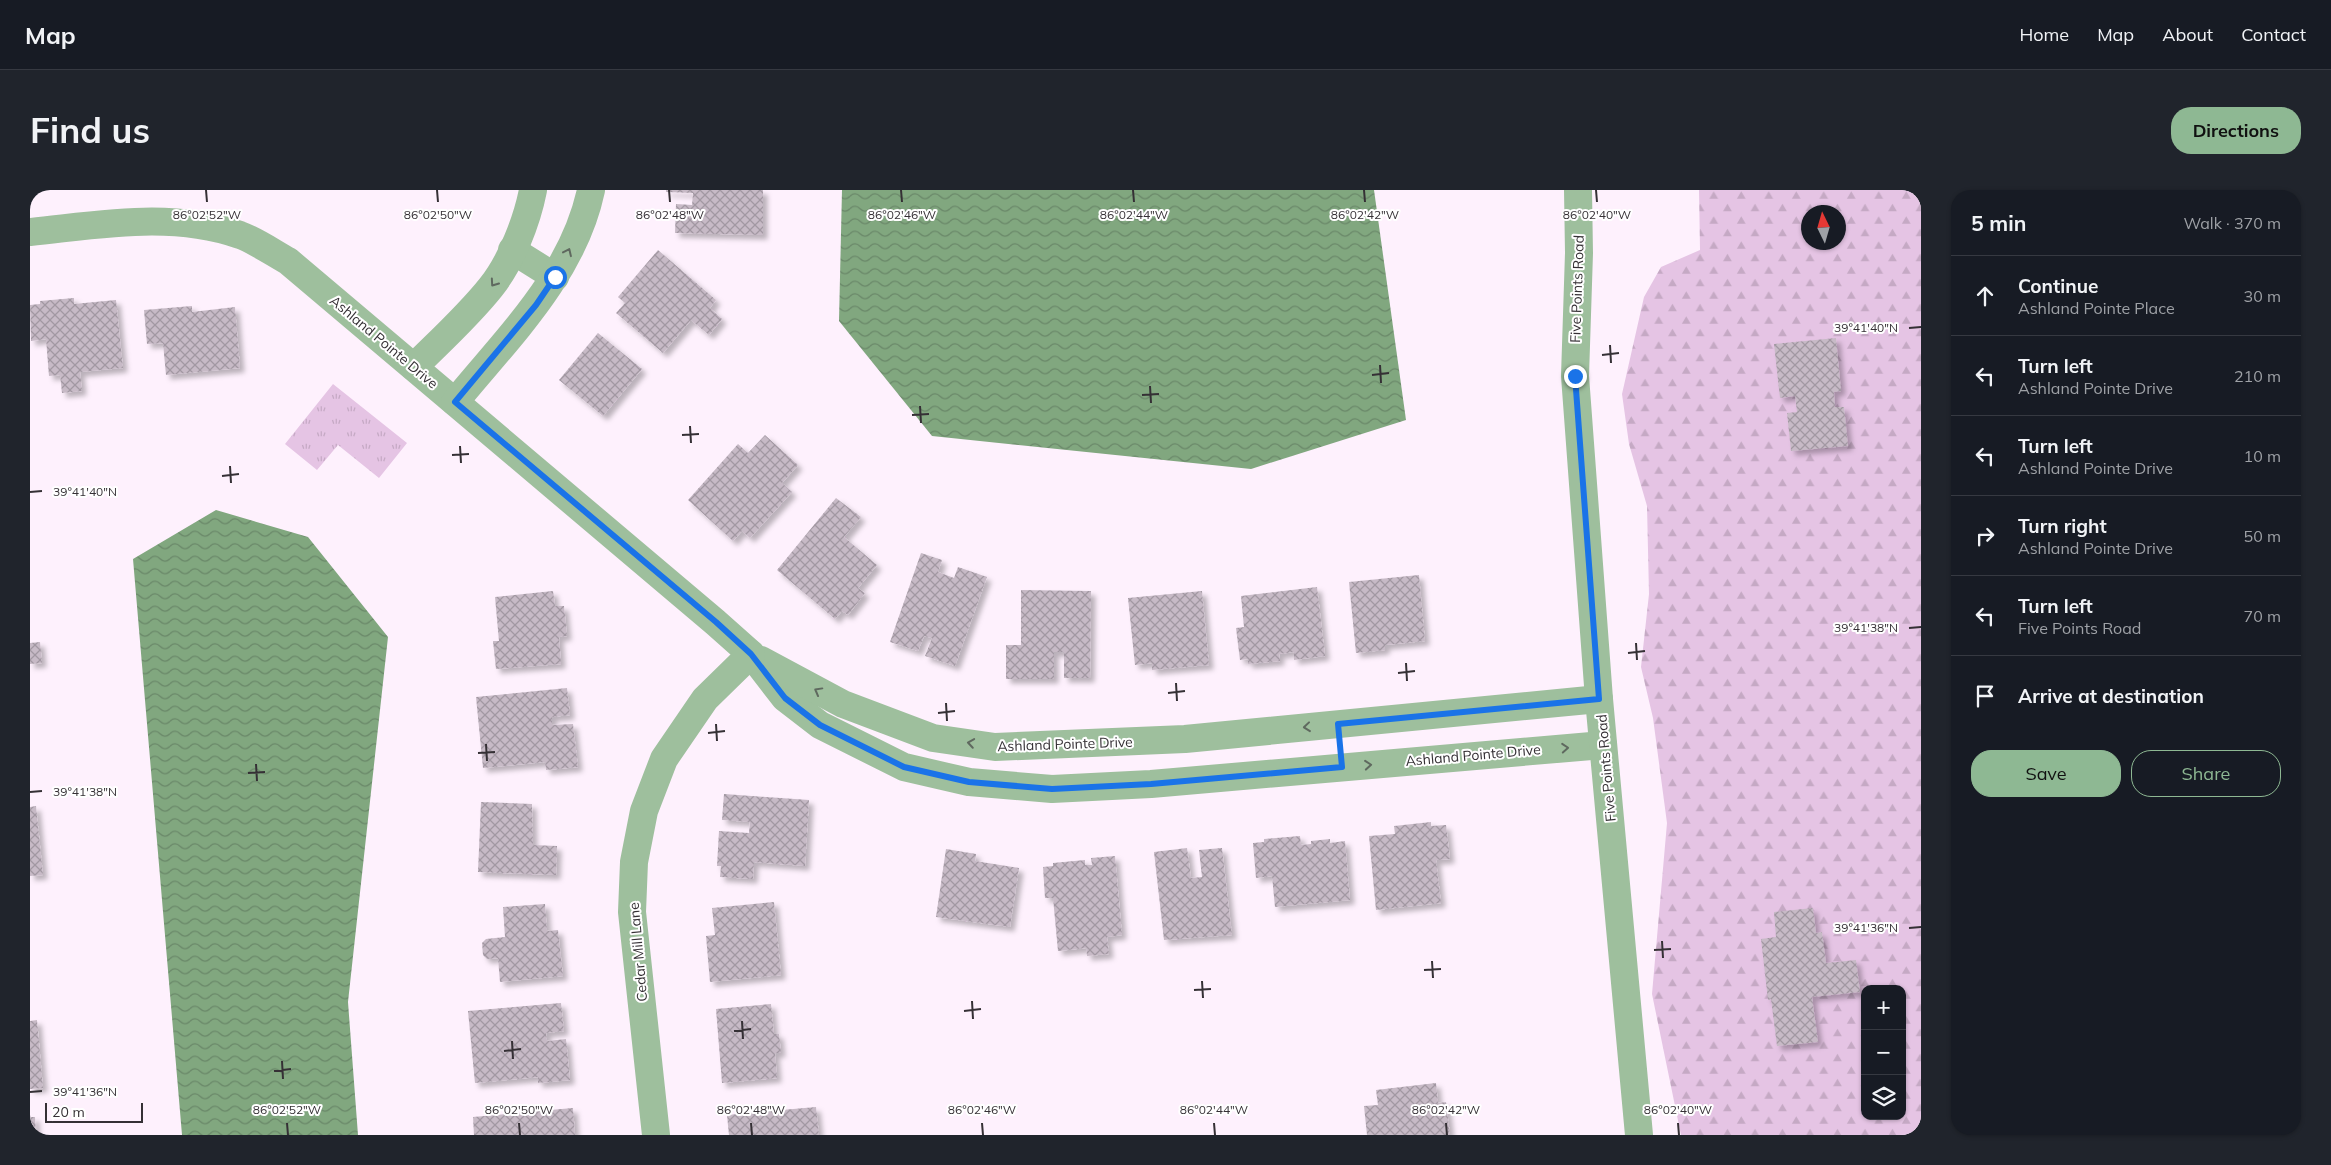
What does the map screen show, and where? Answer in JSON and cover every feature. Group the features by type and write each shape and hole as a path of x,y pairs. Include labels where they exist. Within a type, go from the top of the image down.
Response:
{"street":[{"path":"414,367 491,287 505,266 522,227 533,190"},
{"path":"455,402 536,305 555,277 576,236 587,208 591,190"},
{"name":"Five Points Road","path":"1578,190 1579,253 1575,376 1599,699 1639,1135"},
{"name":"Ashland Pointe Drive","path":"30,232 145,220 195,223 241,235 288,260 716,622 751,654 785,698 820,725 904,767 969,782 1052,789 1151,784 1604,745"},
{"path":"512,250 555,277"},
{"name":"Ashland Pointe Drive","path":"751,654 843,704 933,738 995,747 1185,739 1599,699"},
{"name":"Cedar Mill Lane","path":"656,1135 632,912 634,862 644,811 664,759 705,699 751,654"},
{"path":"1338,724 1342,767"}],"green space":[{"path":"1699,190 1921,190 1921,1135 1681,1135 1652,994 1667,823 1653,718 1641,667 1649,594 1647,506 1629,444 1622,394 1644,297 1661,267 1700,250"},
{"path":"333,384 407,443 379,478 338,445 317,470 285,444"}],"water":[{"path":"842,190 1374,190 1406,420 1251,469 932,436 839,321"},
{"path":"216,510 308,537 388,637 348,1002 358,1135 182,1135 133,559"}],"building":[{"path":"666,190 763,190 763,235 675,233 676,204 692,205 693,193 666,192"},
{"path":"658,250 716,300 710,308 722,319 709,335 691,320 663,353 616,313 625,303 618,297"},
{"path":"74,298 74,304 116,300 123,368 80,372 82,391 62,393 60,375 49,376 46,339 31,341 30,305 40,304 40,301"},
{"path":"192,306 192,312 235,307 240,368 166,375 163,343 147,344 144,310"},
{"path":"598,333 642,369 603,416 559,380"},
{"path":"1836,338 1841,391 1834,392 1835,407 1844,407 1848,446 1791,451 1787,413 1797,412 1795,396 1780,398 1774,344"},
{"path":"765,435 798,465 782,483 792,492 750,538 742,531 733,541 688,500 738,444 748,453"},
{"path":"836,498 861,517 844,537 877,565 858,588 865,593 848,615 842,611 835,619 777,570"},
{"path":"921,553 942,560 938,572 954,578 958,567 987,577 955,666 925,656 932,638 924,636 918,651 890,642"},
{"path":"1419,575 1425,641 1385,645 1385,650 1356,653 1349,582"},
{"path":"1317,587 1325,656 1294,660 1294,652 1279,654 1280,661 1248,664 1248,659 1240,660 1236,628 1244,627 1241,596"},
{"path":"1021,590 1091,591 1090,678 1064,678 1064,652 1054,652 1054,679 1006,679 1006,645 1021,645"},
{"path":"553,591 555,606 564,606 567,636 559,637 561,664 496,669 493,641 499,641 495,597"},
{"path":"1202,591 1209,665 1152,670 1152,663 1135,665 1128,598"},
{"path":"40,642 42,663 30,664 30,643"},
{"path":"567,688 570,715 552,717 552,725 573,724 578,767 546,770 545,762 483,768 476,697"},
{"path":"724,794 809,800 805,866 754,862 753,879 720,877 721,866 717,866 719,831 749,833 750,822 722,820"},
{"path":"481,802 532,804 533,845 557,846 556,875 478,872"},
{"path":"36,806 43,875 30,876 30,807"},
{"path":"1431,822 1431,826 1446,825 1450,859 1436,860 1441,903 1376,910 1369,836 1395,834 1394,826"},
{"path":"1300,836 1301,845 1311,844 1311,841 1330,839 1330,843 1345,841 1350,900 1275,907 1272,876 1256,878 1253,843 1264,842 1264,839"},
{"path":"1187,848 1191,878 1202,877 1199,850 1222,848 1232,935 1164,940 1154,852"},
{"path":"946,849 976,854 975,861 1019,868 1010,927 936,917"},
{"path":"1115,856 1122,935 1107,937 1109,954 1087,956 1086,948 1058,951 1053,898 1045,898 1043,867 1053,866 1053,863 1085,860 1085,865 1092,865 1091,858"},
{"path":"774,902 781,975 710,982 706,936 715,935 712,908"},
{"path":"545,904 547,931 558,930 563,976 500,982 498,958 487,959 483,955 482,943 486,939 505,937 503,907"},
{"path":"1813,908 1816,933 1822,932 1826,963 1856,960 1860,992 1812,997 1818,1042 1777,1046 1771,999 1768,1000 1761,939 1776,937 1774,912"},
{"path":"561,1003 564,1031 546,1033 547,1041 566,1039 570,1080 538,1083 538,1077 475,1083 468,1011"},
{"path":"771,1004 774,1034 779,1034 781,1053 775,1053 777,1078 722,1083 716,1009"},
{"path":"37,1020 43,1088 30,1089 30,1021"},
{"path":"1436,1083 1438,1103 1446,1102 1450,1135 1367,1135 1364,1106 1378,1105 1376,1090"},
{"path":"816,1107 819,1135 729,1135 727,1115"},
{"path":"573,1108 575,1135 474,1135 473,1117"},
{"path":"30,1117 35,1117 36,1135 30,1135"}],"route":[{"path":"555,277 536,305 455,402 716,622 751,654 785,698 820,725 904,767 969,782 1052,789 1151,784 1342,767 1338,724 1599,699 1575,376"}]}
